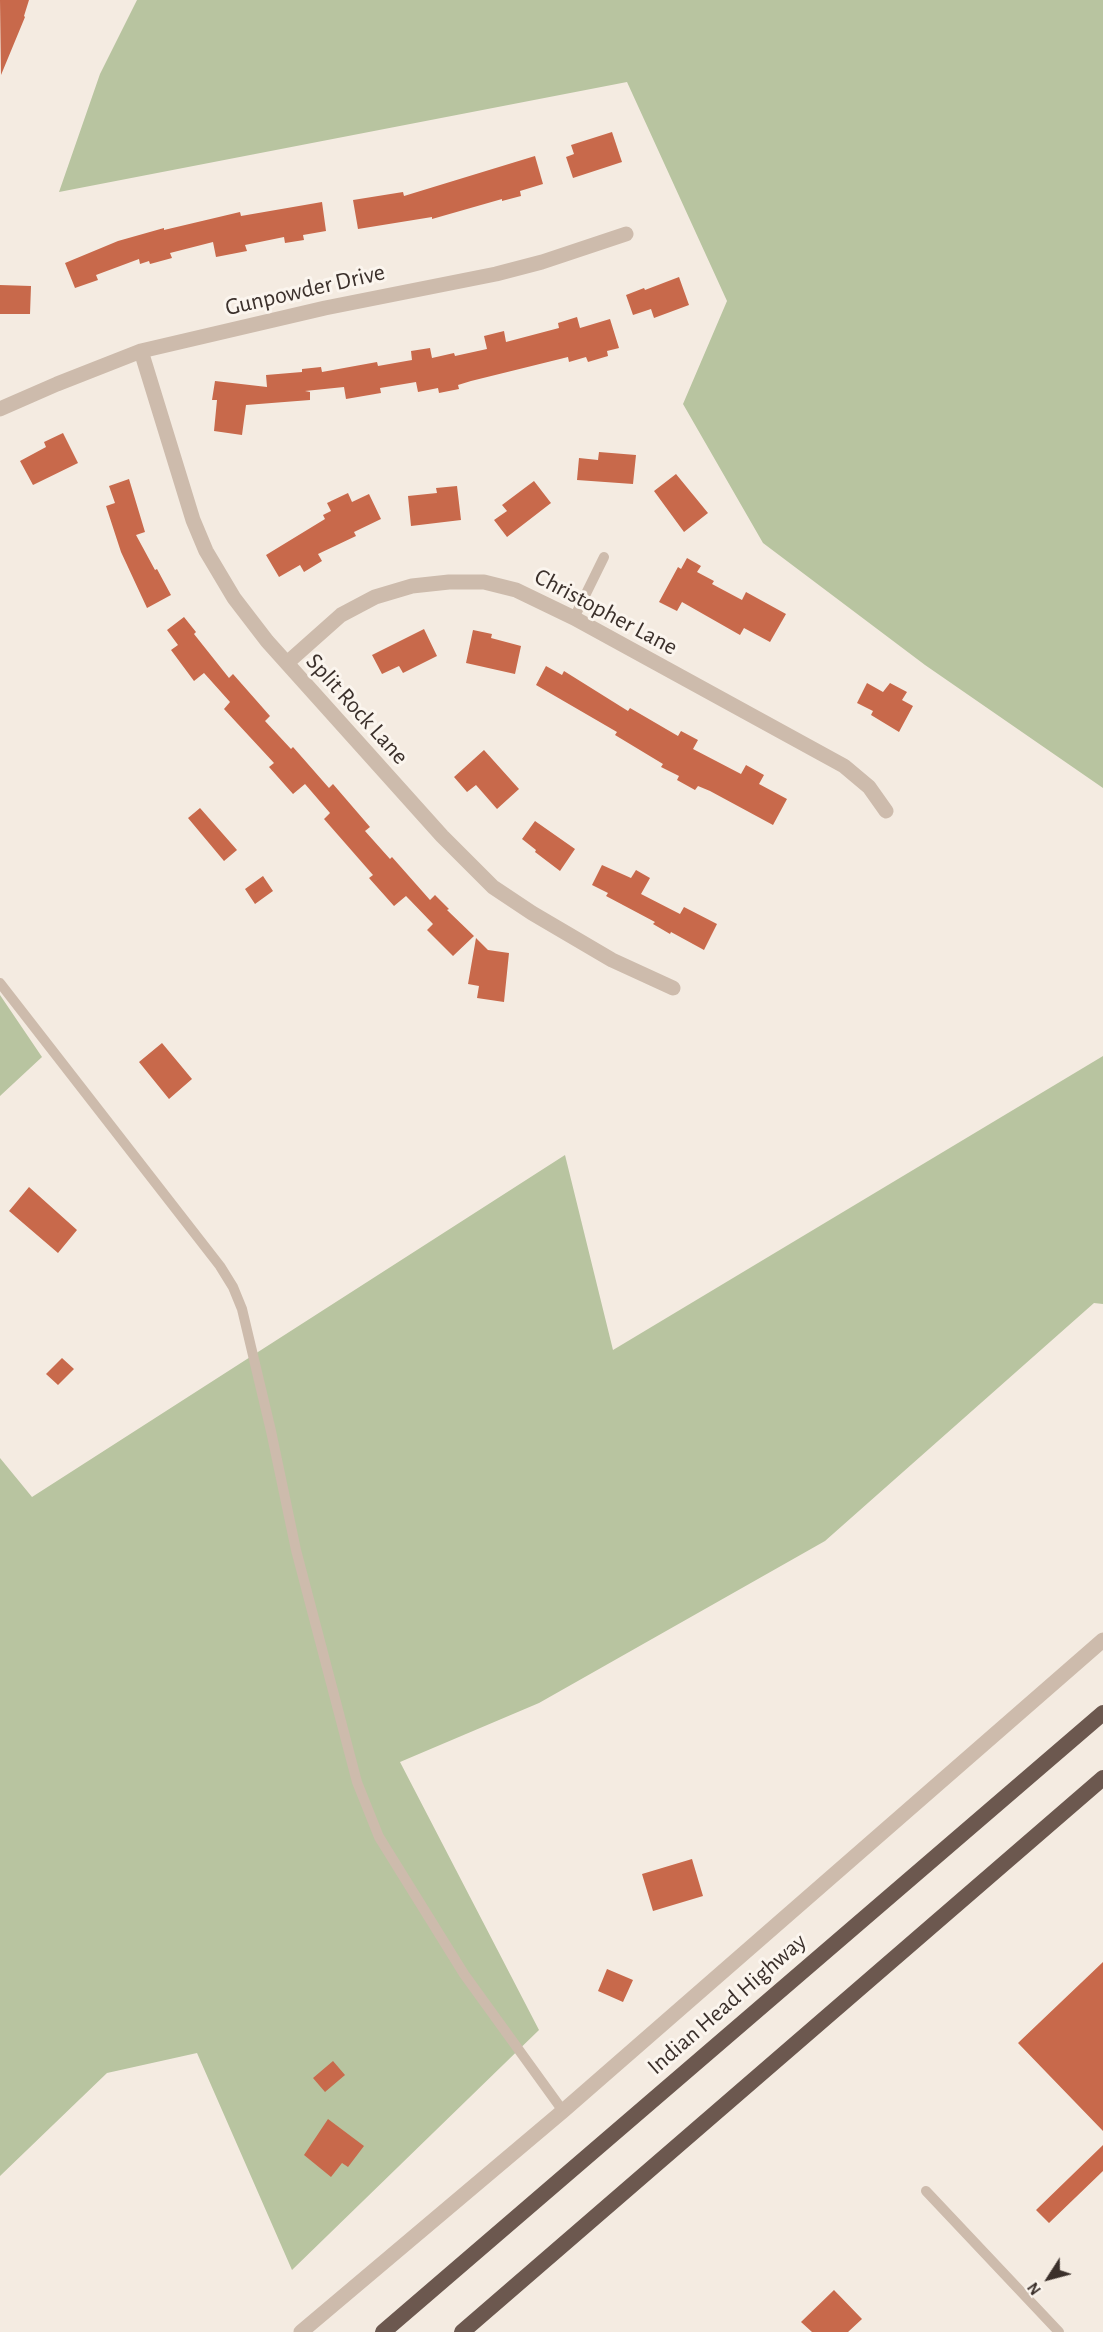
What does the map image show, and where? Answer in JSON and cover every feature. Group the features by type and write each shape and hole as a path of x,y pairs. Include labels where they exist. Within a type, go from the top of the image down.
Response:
{"highway":[{"name":"Indian Head Highway","path":"383,2332 1103,1713"},
{"path":"462,2332 1103,1778"}],"street":[{"name":"Gunpowder Drive","path":"0,409 141,351 325,308 496,274 552,259 626,234"},
{"name":"Split Rock Lane","path":"141,351 190,509 206,550 234,598 287,663 448,843 493,888 603,954 673,988"},
{"name":"Christopher Lane","path":"287,663 341,615 375,597 412,586 449,582 484,582 516,590 574,618 844,766 869,787 886,811"},
{"path":"301,2332 563,2111 1103,1640"}],"lane":[{"path":"574,618 604,557"},
{"path":"0,983 220,1266 233,1287 242,1309 272,1431 296,1550 362,1793 380,1837 464,1974 563,2111"},
{"path":"926,2191 1059,2332"}],"green space":[{"path":"137,0 1103,0 1103,788 925,665 763,543 683,404 727,301 627,82 59,192 100,74"},
{"path":"0,995 42,1057 0,1096"},
{"path":"1103,1056 1103,1304 1094,1303 825,1541 539,1703 400,1762 539,2030 292,2270 197,2053 107,2073 0,2176 0,1458 32,1497 565,1155 613,1350"}],"building":[{"path":"0,0 29,0 25,17 1,75"},
{"path":"612,132 622,162 573,178 566,157 574,154 571,145"},
{"path":"535,156 543,184 520,191 521,196 502,201 502,199 432,219 432,217 358,229 353,200 403,192 404,196"},
{"path":"322,202 326,231 303,235 304,240 285,243 284,237 245,245 247,251 216,257 213,242 170,253 172,258 150,264 149,261 140,264 139,259 96,275 98,280 75,288 65,263 118,241 164,228 164,230 240,212 241,216"},
{"path":"679,277 689,305 654,318 651,309 633,315 626,295"},
{"path":"0,285 31,286 30,314 0,314"},
{"path":"577,317 580,328 610,319 619,348 607,351 608,356 588,362 586,357 569,362 568,357 471,381 458,385 459,389 439,393 438,388 418,392 416,382 380,388 381,393 346,399 344,387 305,391 310,392 310,400 246,405 242,435 214,431 217,400 212,400 215,381 267,387 266,375 302,372 302,369 321,367 322,372 377,362 378,366 412,360 411,351 430,348 432,358 454,353 455,356 487,349 484,336 504,331 506,342 559,328 558,323"},
{"path":"63,433 78,463 33,485 20,461 46,447 44,442"},
{"path":"599,452 636,455 633,484 577,480 579,458 598,460"},
{"path":"676,474 708,513 684,532 654,491"},
{"path":"129,479 145,532 136,535 171,595 147,608 121,552 106,506 115,503 109,486"},
{"path":"534,481 551,503 507,537 494,520 507,511 502,505"},
{"path":"457,486 461,520 411,526 408,496 437,493 436,488"},
{"path":"348,493 352,502 369,494 381,519 354,532 356,536 318,554 322,561 304,572 300,565 279,577 266,555 325,519 323,515 331,511 327,503"},
{"path":"687,558 701,566 697,572 714,581 712,584 742,600 746,592 786,614 770,642 744,628 740,635 682,602 677,611 659,602 678,567 681,569"},
{"path":"184,617 196,632 194,634 229,678 233,674 270,716 265,721 291,749 293,747 329,788 333,784 370,827 365,831 390,859 392,857 430,900 435,895 474,936 453,956 427,930 433,924 406,896 394,906 369,878 373,875 324,819 330,813 305,784 293,794 269,767 274,763 224,709 230,702 204,673 194,681 171,650 178,645 167,630"},
{"path":"424,629 437,656 403,673 399,666 382,674 372,655"},
{"path":"473,630 492,634 491,638 521,646 515,674 466,663"},
{"path":"546,666 562,675 564,671 628,711 630,708 678,736 681,731 698,740 693,749 741,774 746,765 764,775 759,784 787,799 773,825 710,791 698,786 695,790 677,780 679,776 661,767 663,764 615,735 617,732 536,685"},
{"path":"867,683 883,692 890,683 907,692 902,700 913,706 899,732 871,715 873,711 857,703"},
{"path":"484,750 519,789 497,809 476,785 467,792 454,777"},
{"path":"200,808 237,850 224,861 188,818"},
{"path":"535,821 575,849 560,871 522,839"},
{"path":"602,865 631,878 636,870 650,878 641,894 680,914 684,907 717,924 704,950 671,932 670,934 653,924 655,922 606,896 608,893 592,885"},
{"path":"263,876 273,891 255,904 245,889"},
{"path":"476,938 488,950 509,953 504,1002 477,998 479,986 468,984"},
{"path":"162,1043 192,1079 169,1099 139,1062"},
{"path":"29,1187 77,1230 58,1253 9,1211"},
{"path":"62,1358 74,1369 58,1385 46,1374"},
{"path":"692,1859 703,1896 653,1911 642,1874"},
{"path":"1103,1962 1103,2131 1018,2043"},
{"path":"607,1969 633,1980 623,2002 598,1991"},
{"path":"333,2061 345,2075 325,2092 313,2078"},
{"path":"328,2119 364,2146 348,2167 342,2163 331,2177 304,2155"},
{"path":"1103,2145 1103,2171 1049,2223 1036,2210"},
{"path":"834,2290 862,2319 848,2332 812,2332 801,2322"}]}
